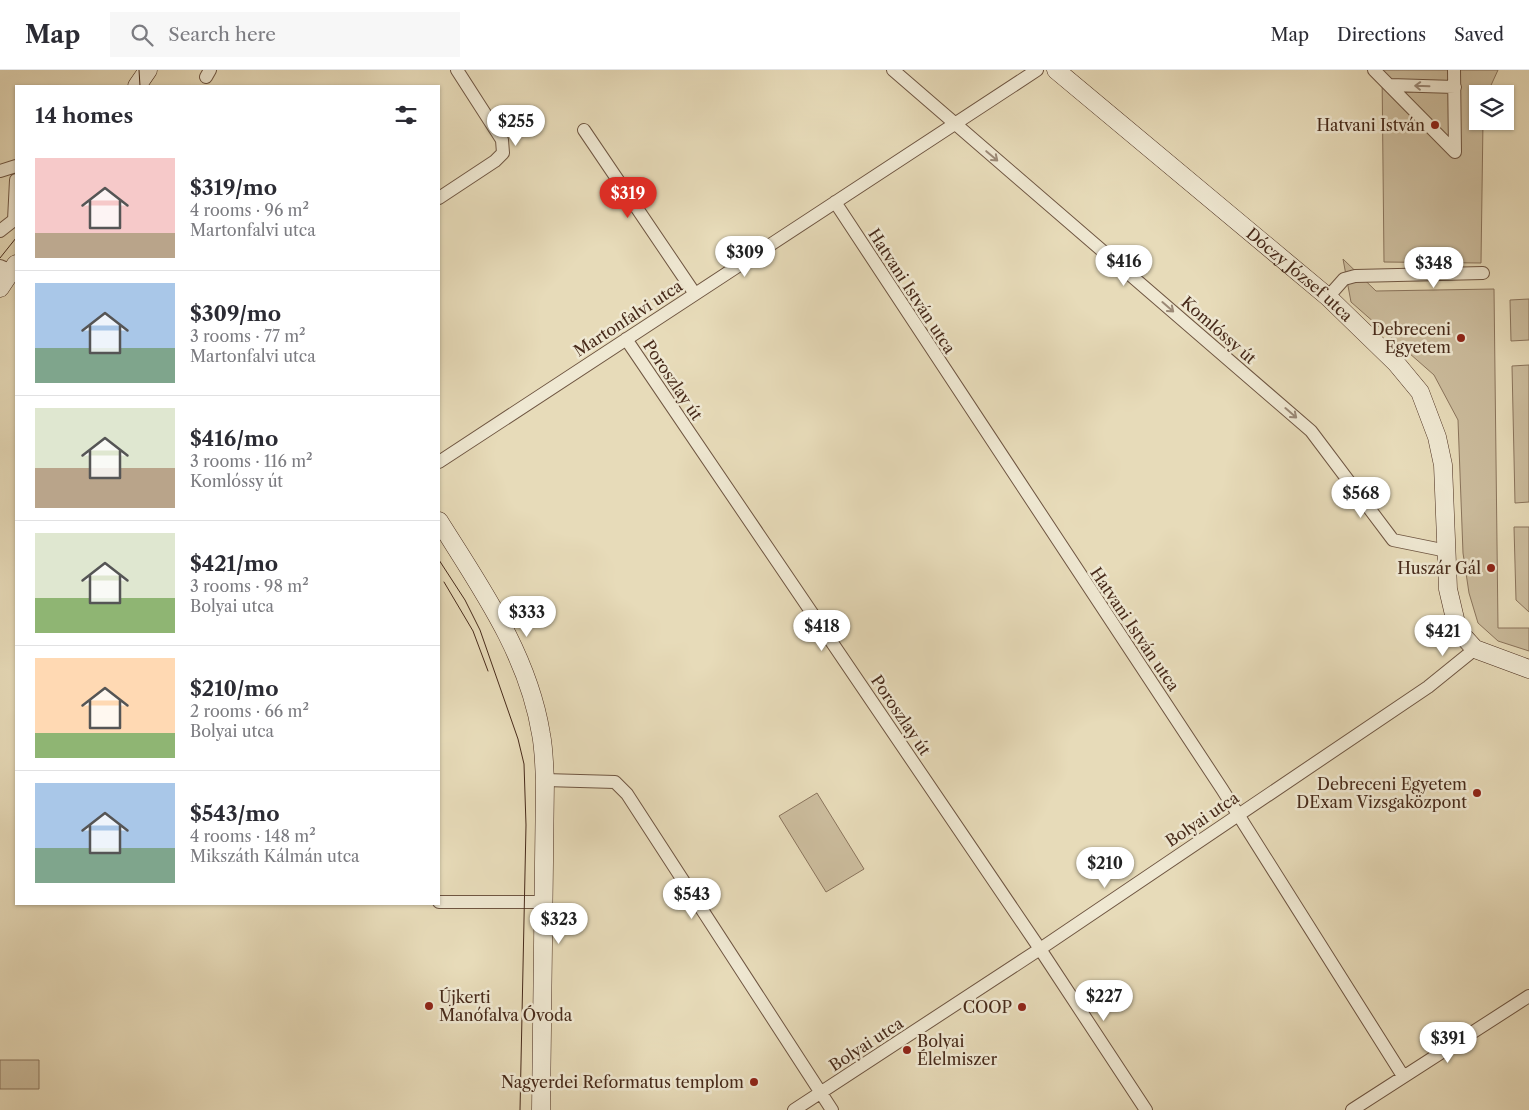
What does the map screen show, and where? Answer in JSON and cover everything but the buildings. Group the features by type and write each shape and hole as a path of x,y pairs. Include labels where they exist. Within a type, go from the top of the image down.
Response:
{"street":[{"path":"138,85 148,70"},
{"path":"154,70 156,85"},
{"path":"440,197 496,161 503,153 502,140 457,70"},
{"name":"Komlóssy út","path":"893,70 1311,431 1393,540 1447,551"},
{"name":"Martonfalvi utca","path":"440,461 1037,70"},
{"name":"Dóczy József utca","path":"1056,70 1328,297 1396,363 1420,392 1437,437 1443,465 1449,600 1463,636 1475,649"},
{"path":"1374,70 1455,152 1454,70"},
{"path":"1390,85 1455,87"},
{"path":"584,130 695,294"},
{"path":"0,171 15,166"},
{"name":"Hatvani István utca","path":"835,202 1238,815 1403,1076"},
{"path":"0,232 15,218"},
{"path":"0,288 11,268"},
{"path":"1328,297 1344,279 1355,276 1483,274"},
{"name":"Poroszlay út","path":"626,339 1040,949 1146,1110"},
{"path":"440,523 488,598 523,670 541,734 545,780 541,1110"},
{"path":"1475,649 1524,665"},
{"name":"Bolyai utca","path":"794,1110 1040,949 1428,687 1475,649"},
{"path":"545,780 615,782 627,794 832,1110"},
{"path":"440,902 543,902"},
{"path":"1352,1110 1529,996"}],"shaded area":[{"path":"1382,70 1498,70 1491,85 1469,85 1469,130 1483,130 1481,263 1384,262"},
{"path":"1343,259 1376,291 1494,289 1498,628 1529,628 1529,651 1498,641 1478,623 1469,593 1463,553 1458,420 1434,375 1351,302"},
{"path":"1529,299 1529,340 1511,341 1510,300"},
{"path":"1529,365 1529,502 1515,503 1512,366"},
{"path":"1514,527 1529,527 1529,612 1516,600"},
{"path":"817,793 864,869 826,892 779,816"},
{"path":"0,1060 39,1060 39,1089 0,1089"}],"tram line":[{"path":"139,70 140,85"},
{"path":"0,258 15,239"},
{"path":"440,562 465,600 480,630 518,739 524,764 526,825 520,1110"},
{"path":"444,582 473,631 488,671"}],"place":[{"name":"Hatvani István","path":"1435,125"},
{"name":"Debreceni Egyetem","path":"1461,338"},
{"name":"Huszár Gál","path":"1491,568"},
{"name":"Debreceni Egyetem DExam Vizsgaközpont","path":"1477,793"},
{"name":"Újkerti Manófalva Óvoda","path":"429,1006"},
{"name":"COOP","path":"1022,1007"},
{"name":"Bolyai Élelmiszer","path":"907,1050"},
{"name":"Nagyerdei Reformatus templom","path":"754,1082"}]}
